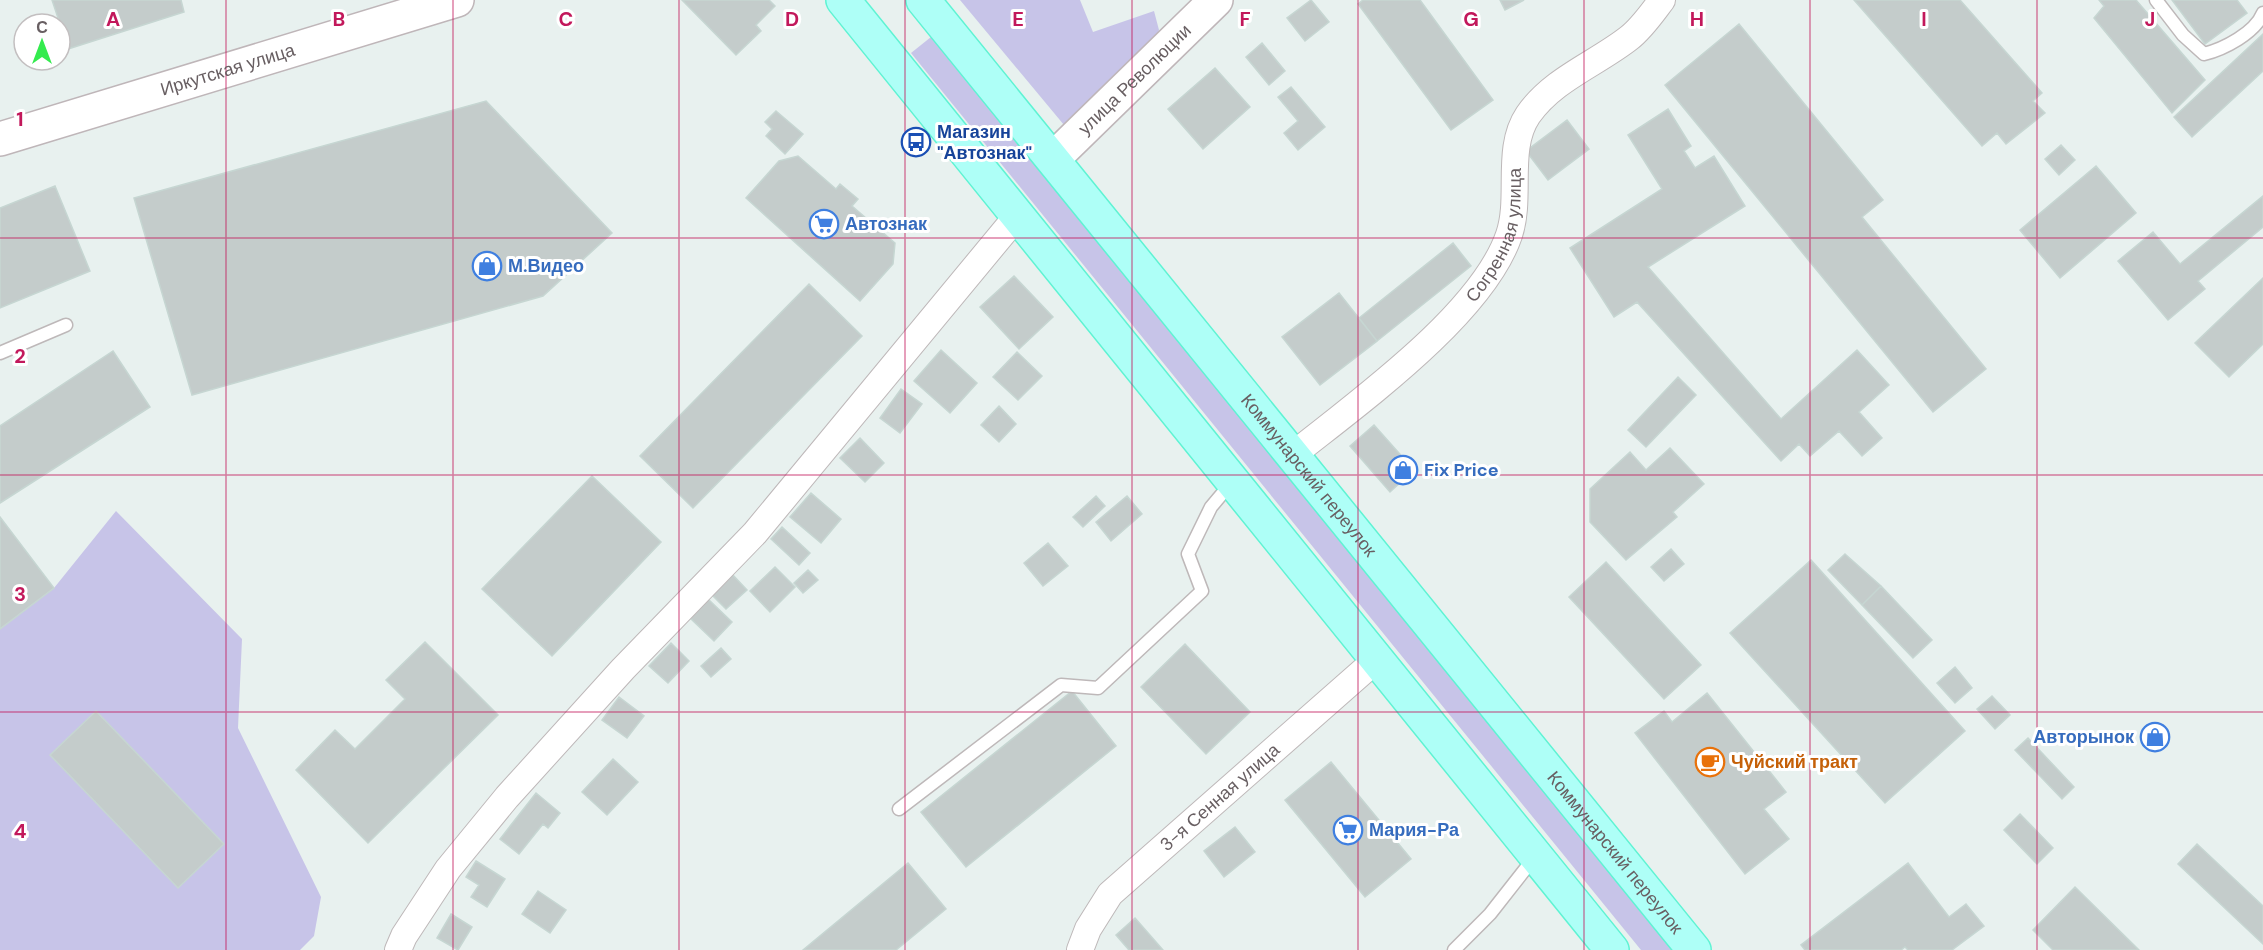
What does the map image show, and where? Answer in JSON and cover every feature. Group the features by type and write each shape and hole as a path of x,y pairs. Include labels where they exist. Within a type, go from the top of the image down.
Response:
{"main road":[{"name":"Иркутская улица","path":"0,139 457,0"},
{"path":"843,0 1612,950"},
{"path":"863,0 871,33"},
{"name":"Коммунарский переулок","path":"923,0 1294,454 1694,950"},
{"name":"улица Революции","path":"1053,159 1216,0"}],"street":[{"name":"Согренная улица","path":"1294,454 1414,357 1464,304 1500,259 1510,233 1514,212 1517,139 1527,116 1547,92 1630,38 1662,0"},
{"path":"398,950 404,936 448,869 507,797 623,669 755,533 1018,215"},
{"name":"3-я Сенная улица","path":"1080,950 1088,929 1110,894 1377,659"}],"lane":[{"path":"2156,0 2183,36 2204,54 2224,48 2261,18 2263,13"},
{"path":"0,353 66,325"},
{"path":"900,809 1061,685 1098,688 1203,591 1188,554 1211,507 1233,481"},
{"path":"1455,950 1490,914 1536,856"}],"shaded area":[{"path":"960,0 1080,0 1093,32 1154,11 1159,30 1153,48 1069,131"},
{"path":"931,37 1674,950 1641,950 911,53"},
{"path":"116,511 242,639 238,728 321,897 314,936 300,950 0,950 0,629 54,588"}],"building":[{"path":"52,0 181,0 184,12 72,48 72,12 56,12"},
{"path":"682,0 769,0 775,6 756,25 761,31 736,55"},
{"path":"1311,0 1329,22 1305,41 1287,18"},
{"path":"1363,0 1420,0 1493,100 1451,130 1358,4"},
{"path":"1500,0 1524,0 1505,10"},
{"path":"1854,0 1960,0 2042,93 2033,101 2045,113 2006,144 1997,133 1982,146"},
{"path":"2099,0 2136,0 2205,80 2172,113 2094,18 2104,6"},
{"path":"2172,0 2237,0 2247,13 2205,44"},
{"path":"1739,24 1883,200 1862,217 1986,369 1933,412 1665,85"},
{"path":"2263,34 2263,71 2192,137 2174,117"},
{"path":"1262,43 1285,71 1269,85 1246,57"},
{"path":"1215,68 1250,107 1203,149 1168,109"},
{"path":"1291,87 1325,127 1298,150 1284,133 1298,121 1278,97"},
{"path":"486,101 612,233 543,296 192,395 134,198"},
{"path":"1668,109 1691,146 1684,151 1695,168 1714,156 1745,206 1648,267 1781,419 1857,350 1889,385 1859,412 1882,438 1862,456 1839,431 1810,456 1799,444 1781,461 1637,302 1614,317 1570,248 1662,189 1628,135"},
{"path":"776,111 803,134 785,154 766,136 772,129 765,122"},
{"path":"1567,120 1589,149 1548,180 1526,151"},
{"path":"2061,145 2075,160 2059,175 2045,159"},
{"name":"Автознак","path":"798,156 836,189 840,184 858,199 852,206 895,243 893,264 860,301 746,198 779,161"},
{"path":"2096,166 2136,213 2060,278 2020,230"},
{"path":"55,186 90,271 0,308 0,208"},
{"path":"2263,196 2263,227 2198,281 2205,289 2168,320 2118,261 2153,232 2180,264"},
{"path":"1453,243 1471,266 1377,341 1359,318"},
{"path":"1014,276 1053,317 1019,349 980,307"},
{"path":"2263,278 2263,344 2229,377 2195,343"},
{"path":"809,284 862,336 693,508 640,456"},
{"path":"1339,293 1377,341 1320,385 1282,337"},
{"path":"941,350 977,383 950,413 914,381"},
{"path":"113,351 150,407 0,503 0,426"},
{"path":"1017,352 1042,376 1018,400 993,377"},
{"path":"1678,377 1696,395 1646,447 1628,430"},
{"path":"901,389 922,404 900,433 880,418"},
{"path":"999,406 1016,424 999,442 981,425"},
{"path":"1374,425 1414,470 1390,492 1350,446"},
{"path":"860,438 884,463 865,482 840,458"},
{"path":"1670,448 1704,484 1673,512 1677,517 1626,560 1590,522 1590,489 1630,452 1646,470"},
{"path":"592,476 661,542 552,656 482,589"},
{"path":"811,493 841,519 821,543 790,517"},
{"path":"1096,496 1105,506 1083,527 1073,517"},
{"path":"1127,496 1142,514 1111,541 1096,522"},
{"path":"0,517 54,588 0,629"},
{"path":"782,527 810,553 799,565 771,539"},
{"path":"1048,543 1068,566 1043,586 1024,563"},
{"path":"1671,549 1684,564 1664,581 1651,567"},
{"path":"1845,554 1881,586 1862,605 1828,570"},
{"path":"1811,560 1965,731 1885,803 1730,633"},
{"path":"1606,562 1701,665 1664,699 1569,597"},
{"path":"775,567 795,587 770,612 750,591"},
{"path":"808,570 818,580 803,593 794,583"},
{"path":"731,573 747,590 726,609 710,593"},
{"path":"1881,586 1932,640 1913,658 1862,605"},
{"path":"708,599 732,622 714,641 690,618"},
{"path":"425,642 498,715 368,843 296,770 335,730 355,749 405,699 386,680"},
{"path":"671,643 689,661 668,683 649,666"},
{"path":"1185,644 1250,712 1206,754 1141,687"},
{"path":"721,648 731,659 711,677 701,666"},
{"path":"1955,667 1972,688 1955,703 1937,683"},
{"path":"1072,691 1116,746 966,867 921,812"},
{"name":"Чуйский тракт","path":"1707,693 1786,792 1764,809 1789,839 1745,874 1635,733 1664,711 1672,722"},
{"path":"1992,696 2010,715 1995,729 1977,709"},
{"path":"619,697 644,716 627,738 602,720"},
{"path":"96,711 224,844 178,888 50,755"},
{"path":"2028,738 2074,787 2062,799 2015,750"},
{"path":"613,759 638,782 607,815 582,792"},
{"name":"Мария-Ра","path":"1331,762 1411,859 1365,897 1285,800"},
{"path":"536,793 560,813 548,828 543,824 519,854 500,839"},
{"path":"2020,814 2053,848 2037,864 2004,830"},
{"path":"1235,827 1255,852 1224,877 1204,851"},
{"path":"2197,844 2263,906 2263,944 2178,864"},
{"path":"476,861 505,879 487,907 471,897 479,885 466,877"},
{"path":"908,863 946,909 896,950 803,950"},
{"path":"1908,863 1949,917 1966,904 1984,926 1952,950 1908,950 1905,947 1901,950 1805,950 1801,945"},
{"path":"2075,887 2139,950 2053,950 2033,930"},
{"path":"538,891 566,910 550,933 522,914"},
{"path":"451,914 472,927 458,950 437,938"},
{"path":"1135,918 1163,950 1129,950 1116,935"}],"place":[{"name":"Магазин \"Автознак\"","path":"916,142"},
{"name":"Автознак","path":"824,224"},
{"name":"М.Видео","path":"487,266"},
{"name":"Fix Price","path":"1403,470"},
{"name":"Авторынок","path":"2155,737"},
{"name":"Чуйский тракт","path":"1710,762"},
{"name":"Мария-Ра","path":"1348,830"}]}
